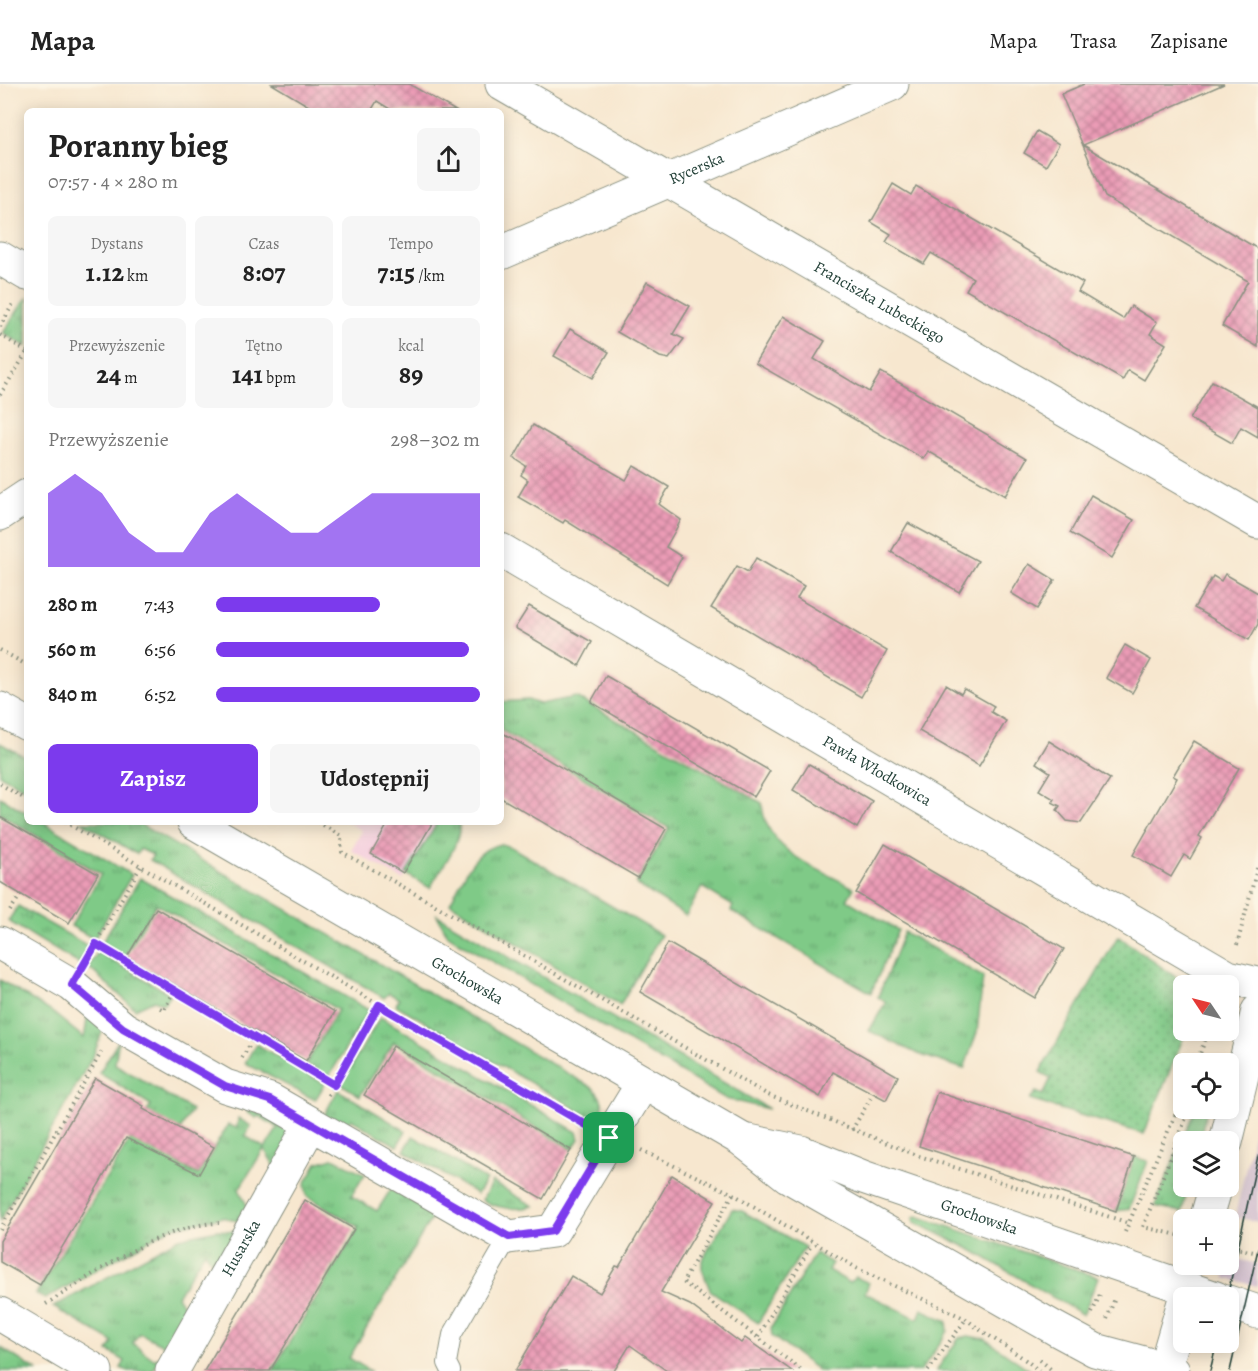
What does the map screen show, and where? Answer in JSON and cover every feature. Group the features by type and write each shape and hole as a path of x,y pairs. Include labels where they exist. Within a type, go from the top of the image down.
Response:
{"street":[{"name":"Franciszka Lubeckiego","path":"502,84 1258,522"},
{"name":"Rycerska","path":"504,252 892,84"},
{"path":"0,258 22,287"},
{"path":"0,514 24,498"},
{"name":"Pawła Włodkowica","path":"504,552 1243,980"},
{"path":"0,709 24,722"},
{"name":"Grochowska","path":"199,825 741,1139 788,1176 1095,1350 1168,1370"},
{"path":"0,943 72,985 118,1024 225,1086 270,1100 509,1237 553,1231 643,1083"},
{"path":"1229,1131 1258,1011"},
{"name":"Husarska","path":"172,1371 310,1124"},
{"name":"Grochowska","path":"741,1139 801,1152 863,1177 1184,1287"},
{"path":"1239,1306 1258,1312"},
{"path":"7,1318 96,1371"},
{"path":"1168,1370 1173,1353"}],"lane":[{"path":"451,1371 447,1363 452,1335 509,1237"}],"path":[{"path":"0,327 22,287"},
{"path":"0,335 24,350"},
{"path":"0,395 24,357"},
{"path":"0,650 24,663"},
{"path":"0,784 24,798"},
{"path":"70,825 609,1138 656,1154 733,1194 812,1244 860,1270 966,1319 1023,1356 1039,1371"},
{"path":"323,825 341,836 342,852 768,1095 919,1156 1129,1223"},
{"path":"1243,980 1258,865"},
{"path":"72,985 141,866"},
{"path":"96,944 334,1085"},
{"path":"310,1124 379,1005"},
{"path":"0,1230 118,1024"},
{"path":"852,1130 873,1094"},
{"path":"1173,1234 1143,1227 1186,1119"},
{"path":"61,1124 67,1127"},
{"path":"733,1194 683,1282 803,1371"},
{"path":"14,1204 18,1211"},
{"path":"7,1318 178,1230 207,1223 221,1223 251,1230"},
{"path":"758,1338 812,1244"},
{"path":"1239,1248 1258,1252"},
{"path":"928,1371 966,1319"}],"shaded area":[{"path":"352,825 436,825 403,880 351,850 362,831"},
{"path":"1258,1114 1258,1222 1239,1218 1239,1209 1236,1209"},
{"path":"1239,1259 1258,1264 1257,1286 1225,1278 1225,1275 1239,1275"}],"green space":[{"path":"24,301 24,345 3,333"},
{"path":"576,697 762,803 765,820 772,834 782,846 809,865 854,888 847,900 898,930 871,993 731,911 733,906 702,887 686,916 636,884 669,828 504,732 504,702 528,700 540,704"},
{"path":"0,743 24,756 24,788 0,775"},
{"path":"0,797 24,811 24,825 48,825 132,875 94,939 71,926 101,874 0,814"},
{"path":"87,825 141,825 593,1088 602,1104 603,1113 600,1123 396,1005 399,999 389,993 384,998 150,860 153,855 140,849 137,854"},
{"path":"436,825 459,825 454,847 430,888 406,874"},
{"path":"501,844 511,847 661,935 620,1005 450,903 476,859 491,847"},
{"path":"140,878 369,1010 328,1078 306,1064 338,1010 156,904 124,958 101,944"},
{"path":"18,906 90,947 79,964 8,921"},
{"path":"437,915 769,1109 726,1099 459,942 447,934"},
{"path":"904,932 983,977 977,1032 964,1069 918,1054 869,1031 886,1002 878,997"},
{"path":"1118,936 1173,975 1173,1041 1182,1041 1177,1053 1173,1053 1173,1063 1144,1134 1030,1100 1036,1092 1043,1095 1051,1078 1040,1072"},
{"path":"98,952 170,994 164,1004 154,1000 135,1009 88,967"},
{"path":"0,980 52,1012 84,1038 88,1014 104,1027 94,1054 0,1221"},
{"path":"380,1017 577,1132 579,1139 572,1149 394,1042 360,1096 341,1084"},
{"path":"119,1040 115,1064 192,1110 165,1155 198,1175 228,1125 237,1128 238,1118 251,1126 245,1136 265,1148 278,1128 259,1116 256,1118 247,1112 252,1105 284,1119 291,1133 279,1173 264,1149 239,1189 252,1216 248,1224 222,1217 170,1228 45,1299 36,1294 151,1105 99,1073"},
{"path":"256,1044 325,1084 315,1100 245,1063"},
{"path":"338,1090 406,1131 397,1146 351,1119 344,1130 323,1117"},
{"path":"1191,1119 1204,1119 1202,1131 1186,1131"},
{"path":"413,1136 486,1180 477,1194 404,1151"},
{"path":"1134,1157 1148,1161 1129,1209 1116,1211"},
{"path":"333,1158 365,1174 351,1196 377,1211 391,1189 434,1214 349,1358 370,1371 272,1371 359,1227 307,1196 305,1184 317,1163"},
{"path":"1173,1162 1173,1197 1186,1197 1183,1209 1173,1210 1155,1206"},
{"path":"492,1182 534,1206 507,1208 482,1200"},
{"path":"732,1209 742,1211 805,1247 758,1323 710,1290 702,1269 702,1260"},
{"path":"917,1216 1098,1277 1083,1315 972,1250 914,1222 913,1218"},
{"path":"218,1230 245,1232 219,1274 205,1251 177,1296 193,1321 167,1347 140,1333 132,1343 155,1360 157,1357 161,1360 152,1371 129,1371 121,1368 125,1361 108,1351 113,1342 53,1307 179,1238"},
{"path":"815,1253 832,1263 828,1270 850,1283 855,1277 869,1283 865,1293 918,1319 922,1309 947,1321 948,1331 921,1371 819,1371 772,1336 771,1328"},
{"path":"968,1336 985,1339 1031,1371 936,1371 959,1338"},
{"path":"0,1347 37,1371 0,1371"}],"building":[{"path":"272,84 409,84 451,108 388,108 377,101 373,108 312,108"},
{"path":"1084,84 1224,84 1083,145 1258,249 1258,347 1222,326 1248,281 1105,197 1061,94"},
{"path":"1037,131 1059,144 1046,166 1024,153"},
{"path":"893,184 911,195 916,186 1083,283 1078,292 1123,319 1131,306 1157,322 1150,334 1166,344 1144,380 1128,370 1123,380 966,290 973,278 931,253 924,264 886,242 891,234 871,222"},
{"path":"647,282 690,306 673,334 684,339 669,359 660,357 617,332"},
{"path":"783,316 825,341 814,359 869,392 881,372 1027,458 1005,496 928,451 924,459 755,363"},
{"path":"570,329 609,352 593,378 554,356"},
{"path":"1212,381 1258,407 1258,437 1241,427 1232,443 1190,419"},
{"path":"533,425 626,480 634,466 669,487 659,504 681,520 666,547 682,557 667,584 565,520 563,523 518,497 528,480 521,475 526,466 514,458"},
{"path":"1091,495 1134,520 1112,558 1070,533"},
{"path":"908,523 978,561 959,592 891,552"},
{"path":"756,558 804,586 797,598 887,651 861,697 711,608 737,566 748,572"},
{"path":"1029,564 1055,580 1037,609 1011,593"},
{"path":"1225,574 1258,593 1258,624 1249,640 1194,608 1213,576 1221,581"},
{"path":"529,606 592,642 579,666 515,628"},
{"path":"1125,645 1151,660 1132,693 1106,678"},
{"path":"606,676 770,771 754,797 591,702"},
{"path":"946,685 961,694 964,689 994,706 991,712 1006,721 979,766 919,731"},
{"path":"504,734 666,829 638,878 504,800"},
{"path":"1049,741 1110,779 1081,823 1067,821 1057,810 1060,806 1052,802 1054,799 1039,790 1050,772 1036,763"},
{"path":"1194,741 1239,768 1199,836 1202,838 1190,859 1184,855 1171,877 1133,855 1177,778 1173,776"},
{"path":"809,764 872,801 857,828 793,790"},
{"path":"0,817 98,874 69,923 0,882"},
{"path":"387,825 431,825 403,873 371,854"},
{"path":"885,844 1064,949 1035,998 856,893"},
{"path":"156,908 335,1012 306,1061 127,957"},
{"path":"668,943 898,1076 886,1100 833,1072 820,1097 640,992"},
{"path":"393,1046 571,1150 543,1199 364,1095"},
{"path":"95,1078 144,1106 143,1109 214,1147 199,1174 126,1138 40,1285 0,1262 0,1241"},
{"path":"937,1092 1134,1157 1116,1211 919,1146"},
{"path":"672,1175 715,1201 661,1292 690,1305 741,1343 745,1338 792,1371 667,1371 630,1345 614,1371 515,1371 571,1276 600,1293 616,1266 619,1267"},
{"path":"305,1200 354,1229 270,1371 204,1371"}],"tram line":[{"path":"1229,1287 1258,1156"},
{"path":"1230,1371 1258,1249"},
{"path":"1210,1371 1214,1353"}],"route":[{"path":"96,944 334,1085 379,1005 609,1138 553,1231 509,1237 270,1100 225,1086 123,1028 72,985 96,944"}]}
